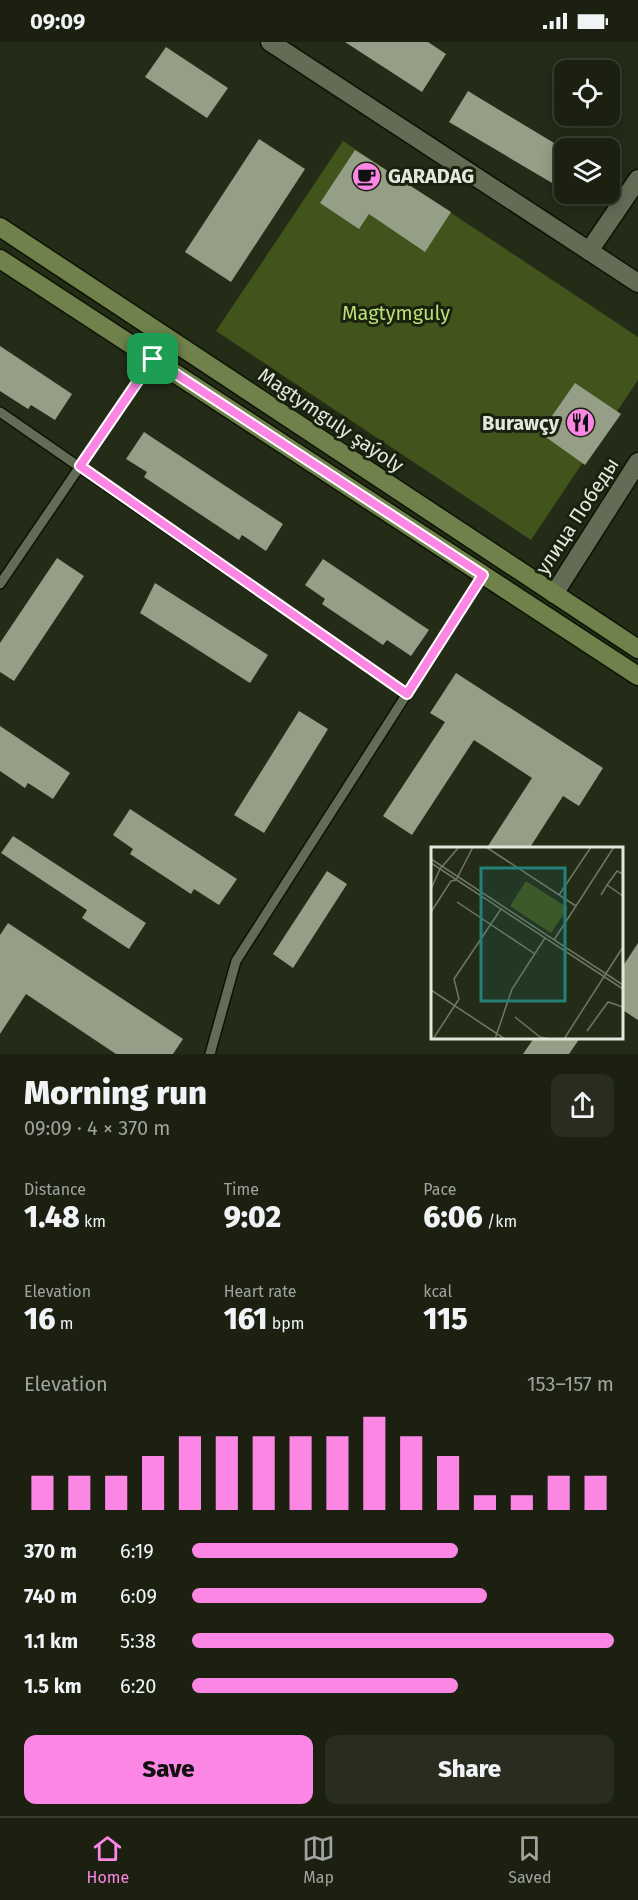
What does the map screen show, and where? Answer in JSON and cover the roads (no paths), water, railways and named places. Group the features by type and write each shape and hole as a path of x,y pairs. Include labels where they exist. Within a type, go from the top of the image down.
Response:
{"street":[{"path":"270,42 638,283"},
{"path":"589,251 638,179"},
{"name":"Magtymguly şaýoly","path":"0,227 638,649"},
{"path":"0,260 638,676"},
{"name":"улица Победы","path":"554,594 638,462"}],"lane":[{"path":"0,584 153,359"},
{"path":"0,412 407,694"},
{"path":"210,1054 236,961 483,575"}],"place":[{"name":"GARADAG","path":"367,176"},
{"name":"Burawçy","path":"580,423"}],"park label":[{"name":"Magtymguly","path":"396,313"}]}
